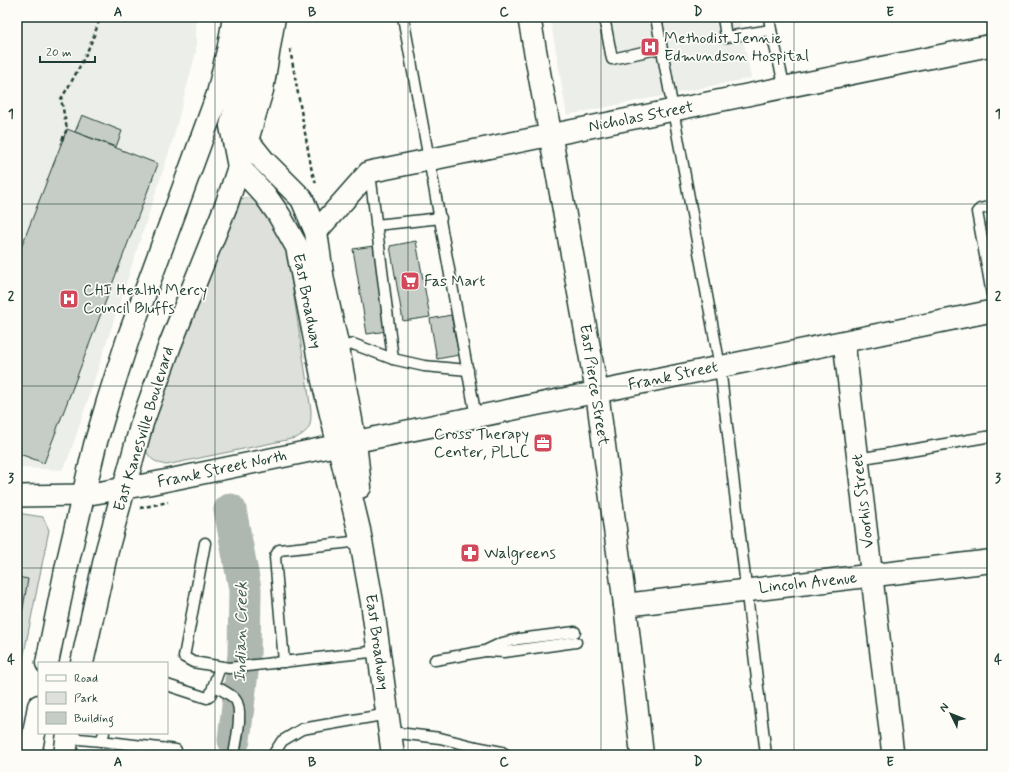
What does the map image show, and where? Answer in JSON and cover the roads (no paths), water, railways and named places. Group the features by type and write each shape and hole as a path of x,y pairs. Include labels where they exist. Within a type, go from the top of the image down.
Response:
{"main road":[{"path":"47,662 67,565 95,445 128,339 218,94 234,17"},
{"path":"239,167 231,126 247,61 253,17"},
{"name":"East Kanesville Boulevard","path":"82,662 107,550 142,424 165,359 227,203 248,141 262,90 274,17"},
{"name":"East Pierce Street","path":"529,17 597,392 625,605 642,755"},
{"name":"East Broadway","path":"248,141 264,161 302,199 316,232 324,282 338,348 346,444"},
{"name":"East Broadway","path":"239,167 265,195 279,215 296,247 346,444 360,493 360,535 379,651 393,755"},
{"name":"Lincoln Avenue","path":"625,605 992,561"},
{"path":"30,755 38,711"}],"street":[{"name":"Nicholas Street","path":"369,172 992,45"},
{"path":"316,232 369,172"},
{"name":"Frank Street","path":"346,444 992,311"},
{"name":"Voorhis Street","path":"844,342 893,755"},
{"name":"Frank Street North","path":"17,496 84,495 346,444"}],"lane":[{"path":"403,17 441,218 476,417"},
{"path":"604,17 612,58 662,48"},
{"path":"656,17 720,367 766,755"},
{"path":"723,17 726,37 771,30"},
{"path":"769,17 785,88"},
{"path":"369,172 393,359"},
{"path":"992,206 980,209 977,212 989,266 992,295"},
{"path":"376,225 441,218"},
{"path":"338,348 353,344 393,359 424,366 468,370"},
{"path":"858,459 992,436"},
{"path":"284,662 275,557 279,550 360,535"},
{"path":"205,543 184,657 193,662 224,667 251,666 379,651"},
{"path":"435,660 485,651 519,639 576,637"},
{"path":"168,685 207,698 210,696 224,667"},
{"path":"214,685 230,695 238,704 239,714 234,755"},
{"path":"273,755 282,741 302,729 389,723 440,738 476,751 502,752 507,755"},
{"path":"67,742 103,737 176,750"}],"waterway":[{"name":"Indian Creek","path":"230,510 245,589 244,655 234,740"}],"place":[{"name":"Methodist Jennie Edmundson Hospital","path":"650,47"},
{"name":"Fas Mart","path":"410,281"},
{"name":"CHI Health Mercy Council Bluffs","path":"69,299"},
{"name":"Cross Therapy Center, PLLC","path":"543,443"},
{"name":"Walgreens","path":"470,553"}]}
